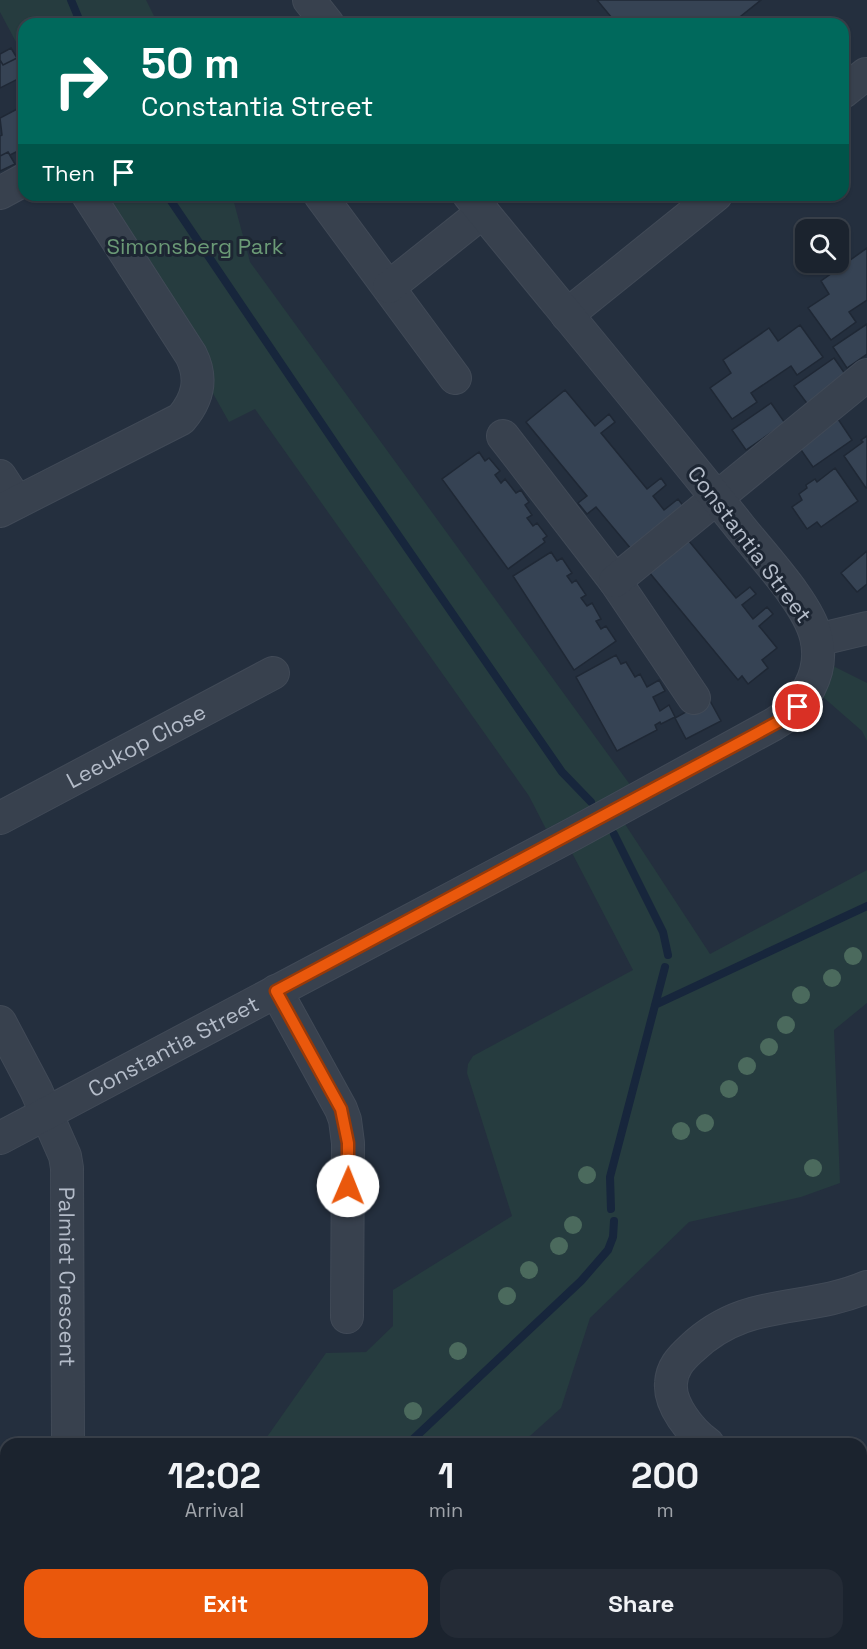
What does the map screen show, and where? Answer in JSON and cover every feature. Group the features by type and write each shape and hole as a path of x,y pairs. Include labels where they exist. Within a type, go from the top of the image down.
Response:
{"street":[{"path":"309,0 323,18"},
{"path":"0,193 18,183"},
{"path":"0,476 8,506 181,419 196,396 198,375 191,355 92,201"},
{"path":"324,201 455,378"},
{"path":"567,315 709,201"},
{"path":"389,287 476,204"},
{"name":"Constantia Street","path":"0,1138 575,833 787,717 807,695 818,660 817,640 813,626 799,602 476,204"},
{"path":"615,581 867,375"},
{"path":"503,436 615,581 694,698"},
{"path":"817,640 867,628"},
{"name":"Leeukop Close","path":"0,818 273,673"},
{"path":"276,991 345,1120 348,1143 346,1317"},
{"name":"Palmiet Crescent","path":"0,1022 36,1090 65,1156 67,1168 68,1438"},
{"path":"702,1438 687,1422 673,1401 670,1387 672,1373 678,1362 704,1336 741,1316 841,1296 867,1287"}],"green space":[{"path":"0,0 146,0 155,18 18,18 18,46 0,12"},
{"name":"Simonsberg Park","path":"105,201 234,201 250,262 631,786 546,829 529,796 255,409 229,422"},
{"path":"831,665 867,683 867,741 862,731 823,697 830,678"},
{"path":"623,821 710,954 867,870 867,1003 834,1030 840,1183 801,1197 689,1222 590,1318 561,1408 528,1438 266,1438 326,1353 366,1352 393,1326 393,1290 512,1216 467,1073 468,1064 473,1056 633,970 570,849"}],"building":[{"path":"597,0 761,0 738,18 612,18"},
{"path":"11,48 17,58 3,65 0,54"},
{"path":"17,58 18,79 0,88 0,60 3,65"},
{"path":"18,109 18,151 10,155 8,152 0,156 0,136 2,135 0,118"},
{"path":"8,152 15,164 0,171 0,156"},
{"path":"867,248 867,300 849,312 856,322 831,340 808,308 829,294 821,281 832,273 849,273 849,261"},
{"path":"867,324 867,354 847,368 833,347"},
{"path":"800,325 823,357 797,375 791,366 751,393 757,402 732,419 710,388 731,373 723,360 769,328 778,341"},
{"path":"834,358 848,378 809,406 794,386"},
{"path":"565,390 595,426 609,414 615,422 601,433 647,489 661,478 666,485 653,496 664,510 678,499 691,516 632,550 596,507 587,514 578,503 587,496 526,422"},
{"path":"771,403 785,423 746,450 732,430"},
{"path":"838,419 852,440 813,467 799,447"},
{"path":"867,436 866,488 844,456 863,442 861,440"},
{"path":"479,452 485,461 489,458 500,471 495,475 501,483 505,479 516,493 521,490 529,502 525,505 532,515 527,518 533,526 537,523 547,536 543,539 545,542 508,569 442,479"},
{"path":"835,468 858,501 821,527 817,522 807,529 792,507 802,500 799,494 807,488 806,485 815,479 817,482"},
{"path":"688,540 736,598 750,587 756,594 742,605 753,619 767,607 773,614 759,626 777,648 762,660 768,668 748,684 742,676 738,680 649,572"},
{"path":"867,551 867,584 857,592 841,573"},
{"path":"551,552 557,561 562,558 572,573 567,576 572,583 576,580 586,595 581,598 587,606 592,603 601,619 596,621 601,629 606,626 616,641 574,670 513,576"},
{"path":"616,655 621,664 626,662 635,677 640,674 647,687 659,680 665,691 653,697 660,711 669,705 675,717 661,724 660,722 655,725 657,730 617,751 576,677"},
{"path":"709,699 721,721 686,739 675,718"}],"waterway":[{"path":"71,0 78,18"},
{"path":"171,201 562,772 591,802"},
{"path":"614,834 663,932 668,955"},
{"path":"655,1005 867,906"},
{"path":"611,1209 610,1177 665,967"},
{"path":"414,1438 581,1281 608,1250 613,1237 614,1221"}],"route":[{"path":"348,1186 348,1133 341,1109 276,991 575,833 787,717 798,707"}]}
